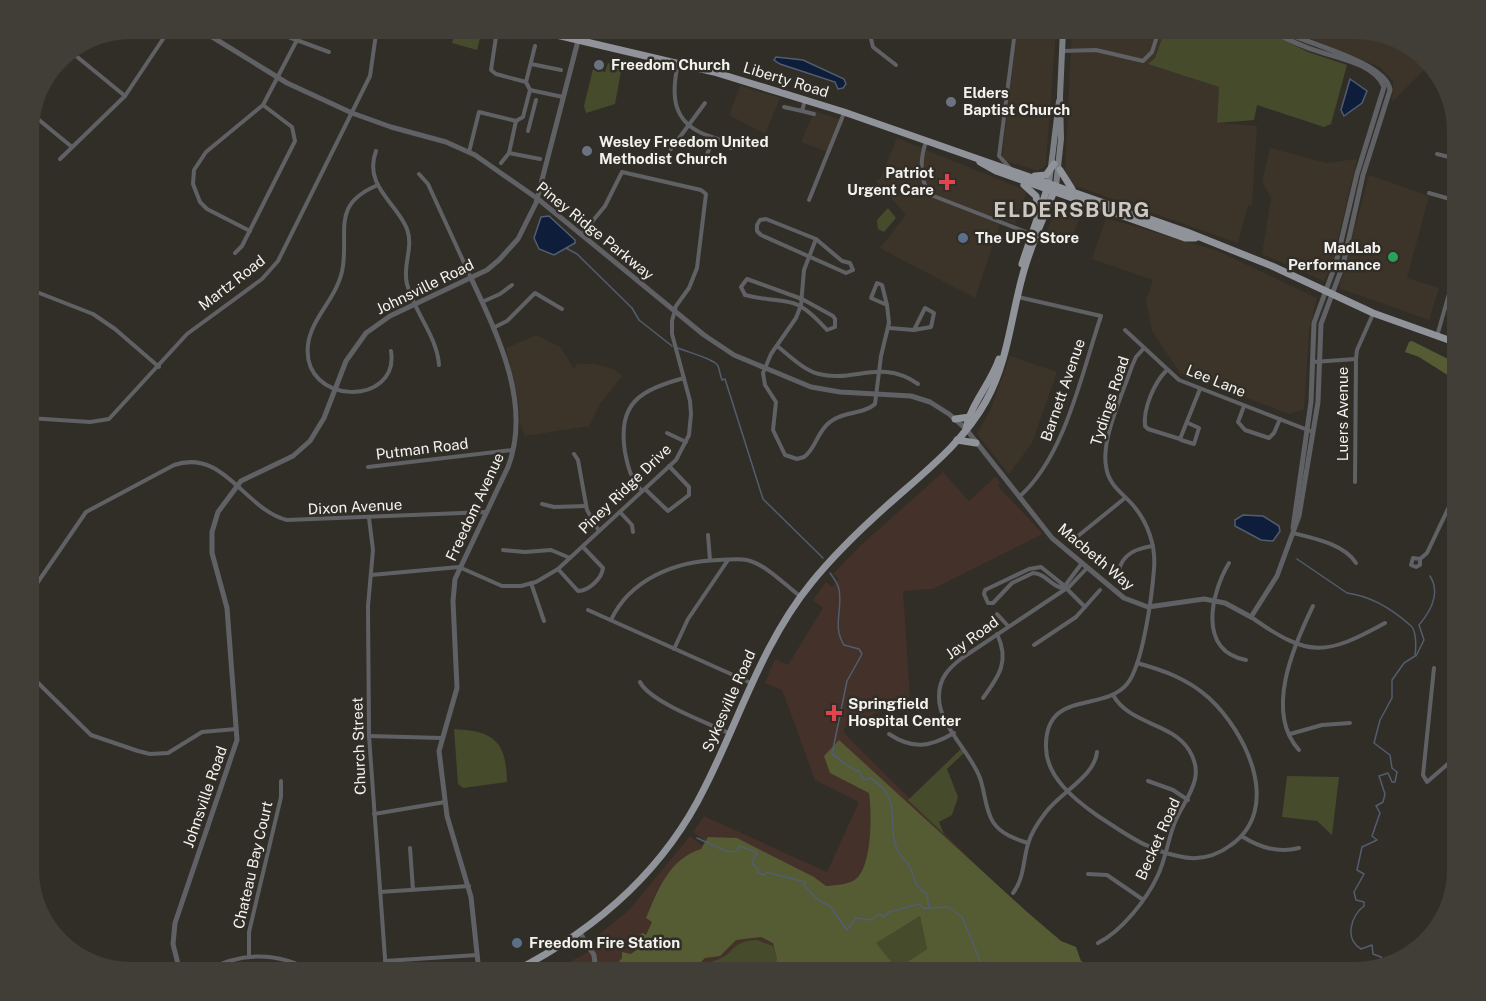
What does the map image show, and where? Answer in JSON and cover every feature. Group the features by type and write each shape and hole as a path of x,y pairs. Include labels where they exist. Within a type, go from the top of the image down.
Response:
{"main road":[{"name":"Liberty Road","path":"587,39 805,99 975,159 1185,238 1196,238"},
{"name":"Sykesville Road","path":"966,429 998,364 1031,234 1038,214 1060,170 1063,39"},
{"name":"Sykesville Road","path":"530,962 580,933 625,895 666,850 697,802 751,683 774,638 801,597 842,548 957,440 978,416 998,376 1027,261 1052,188 1056,112 1060,96"},
{"name":"Liberty Road","path":"975,159 988,162 1010,173 1029,176 1052,188 1076,193 1187,232 1196,238 1272,266 1373,313 1447,339"},
{"path":"1029,176 1046,175 1053,164"},
{"path":"1060,170 1065,182 1076,193"},
{"path":"1010,173 1034,193 1038,214"},
{"path":"955,419 970,417"},
{"path":"957,440 976,443"}],"street":[{"path":"60,159 125,96 163,39"},
{"name":"Piney Ridge Parkway","path":"214,39 279,78 352,113 391,128 446,142 469,152 538,199 719,346 764,368 822,390 900,395 923,400 955,419 966,429"},
{"name":"Martz Road","path":"39,419 90,422 109,419 194,329 262,279 278,261 373,68 376,39"},
{"path":"496,39 491,70 496,74 526,82"},
{"name":"Johnsville Road","path":"178,962 174,944 175,923 232,759 238,729 227,608 213,560 211,543 218,512 237,485 260,470 293,456 310,441 320,427 346,361 359,340 380,321 471,278 499,260 511,248 524,230 538,199 578,39"},
{"path":"871,39 873,47 896,65"},
{"path":"1010,173 999,156 1014,39"},
{"path":"1062,51 1096,50 1143,61 1151,56 1156,39"},
{"path":"1289,39 1307,48 1369,68"},
{"path":"1251,617 1277,576 1299,516 1316,361 1314,323 1328,294 1357,174 1384,89 1379,78 1369,68 1301,39"},
{"path":"250,231 207,209 200,202 193,184 197,162 263,105 297,40 329,52"},
{"path":"501,163 509,153 516,121 524,112 530,90 526,82 535,46"},
{"path":"77,57 125,96"},
{"path":"678,63 674,100 679,115 688,125 731,148"},
{"path":"531,64 561,70"},
{"path":"530,90 564,97"},
{"path":"802,111 805,99"},
{"path":"528,131 536,100"},
{"path":"671,148 705,103"},
{"path":"235,253 250,231 295,141 292,127 263,105"},
{"path":"784,107 814,114"},
{"path":"469,152 479,112 516,121"},
{"path":"524,112 532,114"},
{"path":"809,200 844,112"},
{"path":"40,121 72,147"},
{"path":"698,163 705,159 714,138"},
{"path":"926,142 921,160 926,186 931,195 1031,234"},
{"path":"376,151 373,168 378,185 407,231 410,248 406,278 435,347 439,365"},
{"path":"509,153 540,159"},
{"path":"1437,154 1447,156"},
{"path":"988,162 999,156"},
{"path":"582,234 605,206 622,172 701,190 706,197 697,268 689,288 675,311"},
{"name":"Freedom Avenue","path":"419,174 428,184 493,328 514,396 517,418 515,450 459,567 453,601 457,688 442,738 439,760 455,847 469,886 477,962"},
{"path":"378,185 360,194 346,212 342,230 344,257 339,285 309,337 308,353 312,368 320,379 334,390 354,393 373,388 390,367 391,351"},
{"path":"1429,194 1447,198"},
{"path":"766,219 816,239 842,261 850,262 853,270 846,273 810,254 761,235 757,231 757,223 766,219"},
{"path":"816,239 802,278 801,305 792,325 764,368 763,381 776,402 772,424 774,437 785,455 792,459 801,459 808,455 821,431 830,422 844,414 872,407 877,394 879,371 888,328 887,305 882,285 877,283 871,298 887,305"},
{"path":"747,279 753,279 802,299 834,317 835,327 825,329 811,311 789,300 745,295 741,284 747,279"},
{"path":"482,302 500,294 512,285"},
{"path":"39,293 93,314 113,327 159,367"},
{"path":"493,328 507,321 535,293 562,309"},
{"name":"Barnett Avenue","path":"1017,297 1101,316 1058,444 1044,467 1019,497"},
{"path":"1437,336 1447,303"},
{"path":"888,328 914,330 931,327 934,313 923,309 914,330"},
{"name":"Piney Ridge Drive","path":"459,567 494,584 510,587 531,583 558,569 669,466 686,442 691,414 672,334 675,311"},
{"name":"Luers Avenue","path":"1355,482 1356,359 1373,313"},
{"name":"Lee Lane","path":"1125,330 1166,371 1200,389 1310,430"},
{"path":"777,346 806,368 818,374 879,371 900,375 918,384"},
{"name":"Tydings Road","path":"1113,695 1128,683 1137,663 1154,570 1153,546 1143,519 1110,480 1105,453 1133,364 1144,348"},
{"path":"1316,361 1356,359"},
{"path":"1166,371 1156,382 1144,423 1148,429 1194,444 1199,428 1188,423"},
{"path":"669,466 689,487 689,495 671,511 665,511 631,476 623,431 626,416 633,404 644,393 684,378"},
{"path":"1180,440 1200,389"},
{"path":"1244,406 1238,422 1245,430 1269,438 1280,419"},
{"name":"Macbeth Way","path":"966,429 1052,538 1124,598 1148,607"},
{"path":"667,433 686,442"},
{"name":"Putman Road","path":"368,467 515,450"},
{"path":"574,454 578,460 586,506 599,531"},
{"name":"Dixon Avenue","path":"39,580 78,521 96,505 174,465 188,461 209,465 281,519 302,522 487,512"},
{"path":"1078,537 1125,498"},
{"path":"542,504 554,507 586,506"},
{"path":"620,512 632,525 633,532"},
{"path":"1420,559 1427,553 1447,512"},
{"name":"Church Street","path":"369,518 373,550 368,613 369,735 385,962"},
{"path":"1293,533 1336,548 1351,556 1356,563"},
{"path":"708,535 710,560"},
{"path":"1119,570 1122,562 1133,551 1153,546"},
{"path":"558,569 579,591 584,591 594,583 602,575 603,568 583,547"},
{"path":"503,550 525,552 551,550 570,558"},
{"path":"611,620 626,597 660,573 680,564 710,560 755,564 801,597"},
{"path":"674,649 688,619 729,560"},
{"path":"1229,563 1214,601 1211,623 1217,641 1235,658 1246,660"},
{"name":"Jay Road","path":"1028,843 1007,835 994,823 980,778 940,708 941,681 950,668 1064,588 1085,566"},
{"path":"370,575 459,567"},
{"path":"1064,588 1057,587 1039,573 1033,573 1012,583 993,603 988,603 984,594 985,590 1034,567 1044,568 1085,607"},
{"path":"531,583 544,621"},
{"path":"1034,645 1077,617 1100,590"},
{"path":"1148,607 1193,599 1214,601 1251,617 1297,644 1320,648 1339,646 1385,623"},
{"path":"1299,750 1286,724 1283,701 1297,644 1313,606"},
{"path":"588,610 751,683"},
{"path":"997,614 1008,626"},
{"path":"983,698 998,679 1004,661 1003,646 997,634"},
{"path":"1113,695 1106,699 1074,703 1061,711 1052,723 1047,739 1047,754 1056,777 1067,790 1091,811 1138,842 1166,853 1188,858 1205,857 1223,851 1243,837 1254,816 1257,790 1252,767 1234,728 1219,708 1196,687 1166,671 1137,663"},
{"path":"1434,668 1423,775 1427,782 1447,765"},
{"path":"640,682 644,689 665,702 729,733"},
{"path":"39,684 91,735 150,754 168,753 202,732 238,729"},
{"name":"Becket Road","path":"1098,943 1117,929 1156,879 1174,824 1195,786 1196,774 1188,748 1173,735 1127,712 1113,695"},
{"path":"1290,734 1322,725 1350,723"},
{"path":"889,734 906,743 925,746 954,733"},
{"path":"369,735 442,738"},
{"path":"1013,893 1020,882 1028,843 1048,810 1092,767 1097,752"},
{"name":"Chateau Bay Court","path":"249,955 249,932 281,797 281,781"},
{"path":"1148,781 1173,790 1188,800"},
{"path":"374,814 445,802"},
{"path":"1243,837 1268,848 1284,850 1299,848"},
{"path":"410,848 413,890"},
{"path":"1088,874 1107,875 1142,899"},
{"path":"380,892 469,886"},
{"path":"580,933 594,955 595,962"},
{"path":"226,962 249,955 286,959 292,962"},
{"path":"385,962 477,955"}],"shaded area":[{"path":"1016,39 1055,39 1046,165 1038,171 1003,160"},
{"path":"1072,39 1162,39 1155,58 1149,64 1219,87 1217,123 1257,126 1252,205 1248,205 1238,243 1073,185 1065,170"},
{"path":"1312,39 1355,39 1384,44 1406,55 1424,70 1392,102 1393,81 1380,67"},
{"path":"740,86 780,98 765,134 729,115"},
{"path":"815,111 844,121 830,153 801,142"},
{"path":"897,138 1027,191 1015,224 960,205 959,208 1000,224 975,298 880,248 906,215 875,180 880,179"},
{"path":"1270,148 1327,163 1357,159 1332,264 1324,281 1262,254 1271,198 1262,182"},
{"path":"1369,175 1429,196 1407,278 1439,288 1429,320 1339,288"},
{"path":"1060,201 1083,210 1071,239 1045,235"},
{"path":"1106,218 1218,251 1317,298 1309,330 1304,409 1289,414 1180,373 1152,331 1146,300 1153,280 1092,259"},
{"path":"537,335 560,347 574,369 577,364 596,364 615,370 622,376 600,404 589,426 525,436 520,424 519,404 506,348"},
{"path":"1010,356 1057,372 1032,443 1009,474 977,434 990,411"},
{"name":"Springfield Hospital Center","path":"943,472 969,501 995,477 1000,482 998,486 1043,534 933,589 903,591 910,697 844,728 844,733 1009,898 910,962 570,962 588,952 585,946 629,910 690,836 702,845 705,841 693,832 704,816 827,872 859,802 815,780 782,690 765,683 775,659 788,665 823,608 813,600 826,582 832,587 839,579 833,574 860,546"}],"green space":[{"path":"453,39 480,39 477,50 452,43"},
{"path":"1162,39 1282,39 1308,52 1347,65 1331,124 1324,127 1257,105 1254,120 1217,123 1219,87 1148,64 1155,58"},
{"path":"608,63 622,66 615,104 586,113 584,106 593,69 605,72"},
{"path":"888,208 896,218 884,232 878,229 877,220"},
{"path":"1412,341 1447,358 1447,375 1419,357 1405,352 1409,342"},
{"path":"454,729 479,732 496,741 504,757 507,782 463,788 458,784"},
{"path":"839,740 1026,911 1061,941 1076,947 1081,961 1084,962 908,962 927,949 920,916 876,943 891,962 775,962 777,960 773,943 761,937 736,940 720,956 705,958 701,962 618,962 622,958 622,952 631,954 639,948 637,937 643,933 646,935 652,922 646,918 666,877 681,860 701,849 708,837 737,838 814,877 826,886 855,880 863,870 868,849 871,824 869,793 830,773 824,756"},
{"path":"961,749 964,753 947,769 958,797 952,815 939,822 944,834 908,800"},
{"path":"1287,776 1339,777 1332,835 1317,821 1282,817"},
{"path":"920,916 927,949 908,962 891,962 875,943"},
{"path":"757,940 773,946 777,960 775,962 710,962 724,956 742,942"}],"water":[{"path":"776,57 803,60 844,79 846,84 843,88 838,89 835,82 780,64 774,60"},
{"path":"1350,79 1367,91 1362,103 1344,116 1341,110"},
{"path":"549,216 575,240 575,243 554,255 539,249 534,238 541,217"},
{"path":"1243,515 1263,516 1279,526 1280,531 1273,541 1261,540 1235,526 1235,520"}],"waterway":[{"path":"566,248 577,254 632,308 639,320 672,346"},
{"path":"678,348 716,363 722,380 725,379 763,499 823,558"},
{"path":"1297,559 1347,593 1372,600 1396,614 1412,627 1415,635 1415,656 1404,663 1392,680 1392,698 1380,720 1374,743 1390,755 1392,768 1397,772 1395,782 1392,782 1388,773 1379,776 1385,794 1383,802 1376,806 1380,813 1372,836 1377,840 1362,847 1357,870 1364,874 1354,892 1356,900 1364,902 1364,906 1353,921 1352,939 1361,949 1372,945 1373,954 1381,958"},
{"path":"830,573 839,589 838,624 841,638 844,645 859,649 862,654 847,681 832,754 859,771 864,780 870,778 881,786 888,795 895,843 899,853 911,869 916,884 927,894 929,908 948,907 962,917 979,962"},
{"path":"1416,656 1424,640 1419,625 1433,602 1434,589 1430,576"},
{"path":"697,838 728,852 737,851 740,846 757,853 752,863 758,869 758,873 765,875 766,872 805,882 804,886 820,901 830,906 847,930 856,918 871,920 879,914 884,917 889,912 919,904 923,908 928,908"}],"place":[{"name":"Freedom Church","path":"599,65"},
{"name":"Elders Baptist Church","path":"951,102"},
{"name":"Wesley Freedom United Methodist Church","path":"587,151"},
{"name":"Patriot Urgent Care","path":"947,182"},
{"name":"The UPS Store","path":"963,238"},
{"name":"MadLab Performance","path":"1393,257"},
{"name":"Springfield Hospital Center","path":"834,713"},
{"name":"Freedom Fire Station","path":"517,943"}],"district":[{"name":"ELDERSBURG","path":"1072,210"}]}
